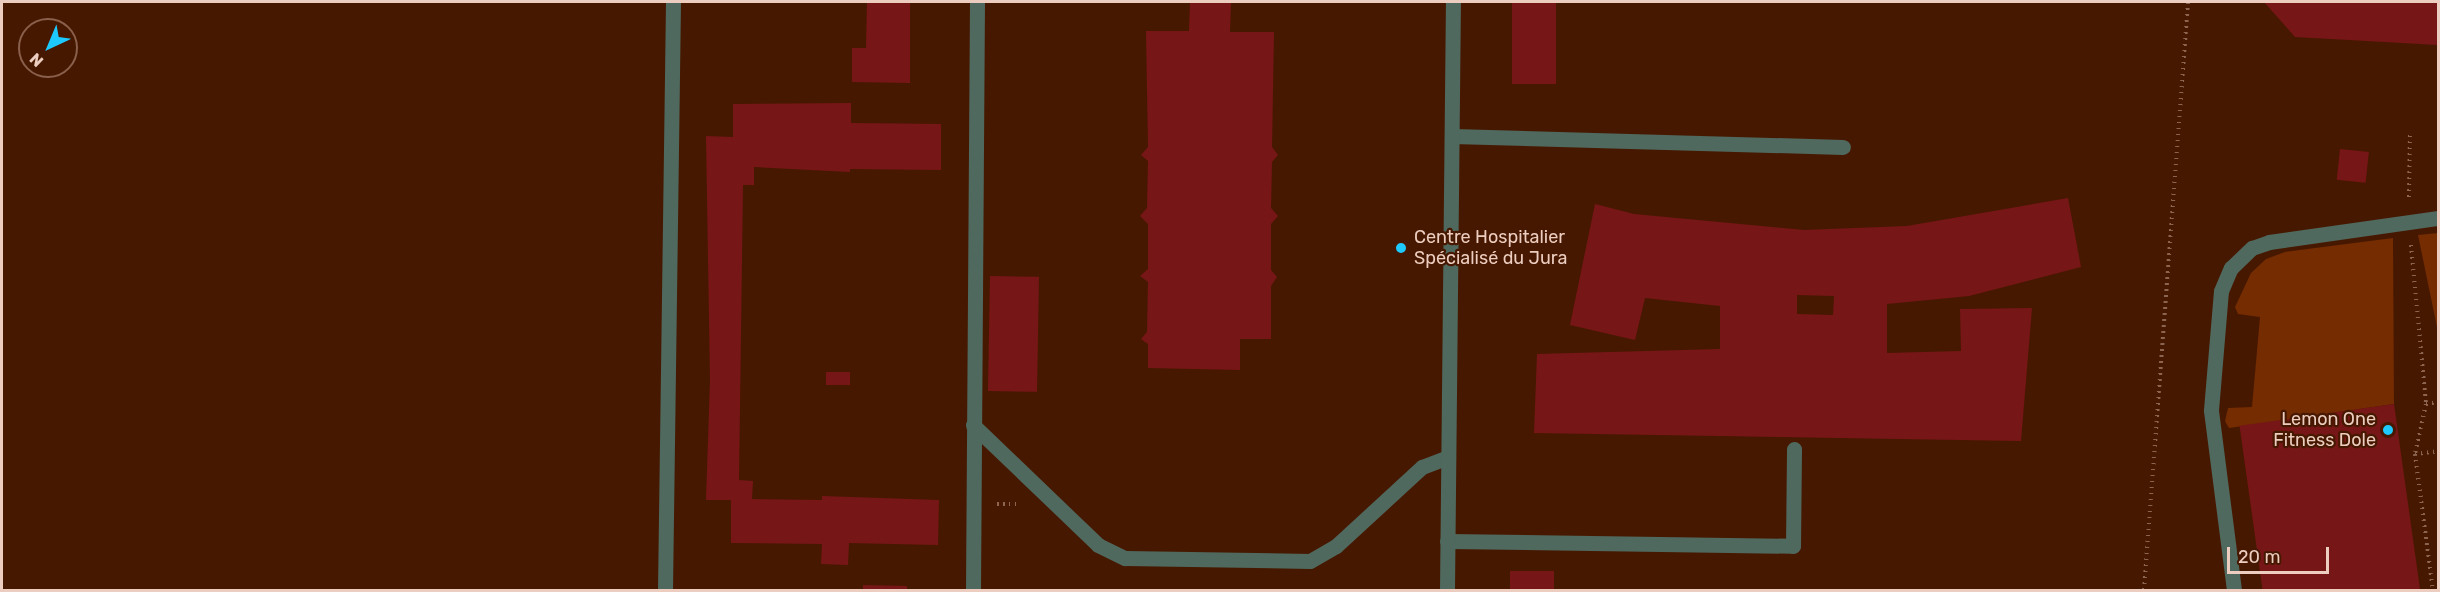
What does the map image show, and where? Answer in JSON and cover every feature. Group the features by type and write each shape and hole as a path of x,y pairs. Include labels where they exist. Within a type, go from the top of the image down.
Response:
{"lane":[{"path":"665,591 673,2"},
{"path":"973,591 977,2"},
{"path":"1447,591 1454,2"},
{"path":"1452,136 1843,147"},
{"path":"2235,591 2211,410 2222,291 2231,268 2252,248 2269,242 2439,218"},
{"path":"973,425 1098,544 1125,558 1292,563 1310,561 1336,546 1422,467 1448,457"},
{"path":"1447,541 1793,546 1794,448"}],"path":[{"path":"2144,591 2188,2"},
{"path":"2409,207 2410,130"},
{"path":"2411,235 2426,404 2415,454 2433,591"},
{"path":"2426,404 2439,402"},
{"path":"2415,454 2439,451"},
{"path":"973,504 1055,504"}],"shaded area":[{"path":"2438,233 2438,332 2418,235"},
{"path":"2393,238 2394,404 2229,428 2225,421 2228,408 2252,407 2260,317 2238,314 2235,307 2251,273 2266,259 2285,252"}],"building":[{"path":"867,2 910,2 910,83 852,82 852,48 866,48"},
{"path":"1190,2 1231,2 1230,32 1274,32 1272,147 1278,155 1272,162 1271,208 1278,216 1271,224 1271,270 1277,277 1271,286 1271,339 1240,339 1240,370 1148,368 1148,344 1141,339 1147,332 1148,282 1140,276 1148,269 1148,224 1140,216 1147,208 1148,161 1141,155 1148,147 1146,31 1189,31"},
{"path":"1512,2 1556,2 1556,84 1512,84"},
{"path":"2264,2 2438,2 2438,45 2295,37"},
{"path":"851,103 851,123 941,124 941,170 850,169 850,172 754,167 754,185 743,185 739,480 753,481 752,499 822,500 822,496 939,500 938,545 849,543 848,565 821,564 822,544 731,543 731,500 706,500 710,380 706,136 733,137 733,104"},
{"path":"2340,149 2369,152 2366,183 2337,180"},
{"path":"2068,198 2081,267 1969,296 1887,304 1887,353 1961,351 1960,309 2032,308 2021,441 1534,433 1537,354 1720,349 1720,306 1645,298 1635,340 1570,325 1595,204 1634,214 1804,230 1907,226","holes":["1797,295 1834,296 1833,315 1797,314"]},
{"path":"990,276 1039,277 1037,392 988,391"},
{"path":"826,372 850,372 850,385 826,385"},
{"path":"2394,404 2420,590 2263,590 2240,426"},
{"path":"1510,571 1554,571 1554,590 1510,590"},
{"path":"863,585 907,586 907,590 863,590"}],"place":[{"name":"Centre Hospitalier Spécialisé du Jura","path":"1401,248"},
{"name":"Lemon One Fitness Dole","path":"2388,430"}]}
